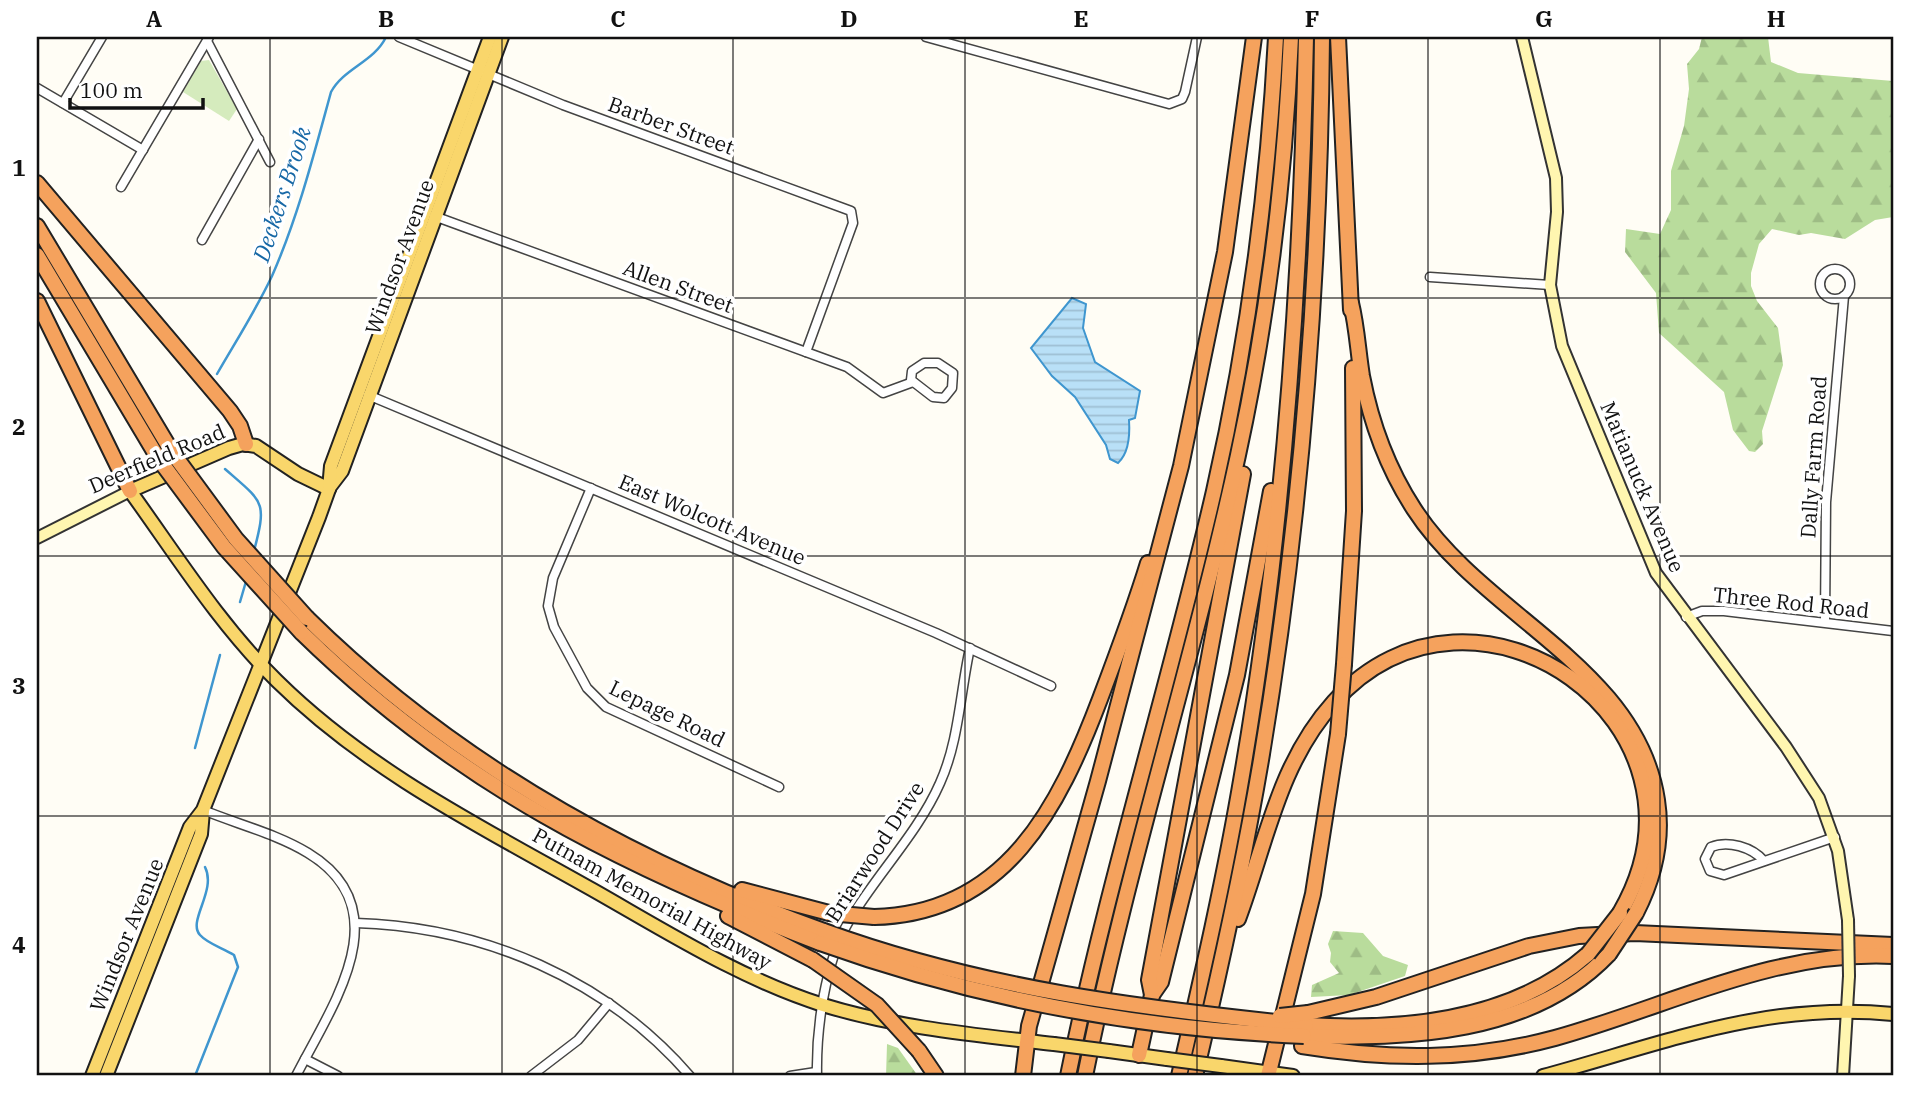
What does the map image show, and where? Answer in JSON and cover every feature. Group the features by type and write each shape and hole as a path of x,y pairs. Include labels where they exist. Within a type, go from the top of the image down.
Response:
{"highway":[{"path":"1023,1076 1025,1041 1155,572 1184,448 1225,252 1254,37"},
{"path":"1068,1076 1109,891 1203,535 1233,399 1259,241 1276,37"},
{"path":"1085,1076 1128,882 1233,479 1258,352 1279,202 1292,37"},
{"path":"1179,1076 1219,895 1250,725 1277,525 1298,274 1306,37"},
{"path":"1195,1076 1224,949 1266,730 1298,477 1315,252 1322,37"},
{"path":"1268,1075 1313,894 1338,734 1344,664 1354,479 1351,303 1338,37"},
{"path":"37,183 230,411 240,426 246,444"},
{"path":"37,226 165,455 307,618 378,684 458,746 629,855 813,960 877,1005 919,1051 936,1076"},
{"path":"37,254 224,547 301,632 377,701 445,754 536,813 894,968 1021,1001 1124,1020 1228,1032 1388,1026 1458,1016 1537,987 1588,954 1620,913 1638,875 1646,821 1641,778 1619,728 1589,691 1545,662 1506,648 1448,645 1415,652 1378,667 1347,688 1321,718 1301,749 1278,797 1240,913 1224,949"},
{"path":"1139,1055 1152,995 1161,982 1246,633 1271,494 1298,274"},
{"path":"37,301 130,491"},
{"path":"822,937 1031,989 1142,1009 1244,1019 1305,1030 1396,1037 1472,1026 1556,993 1583,977 1609,954 1636,913 1652,874 1659,829 1654,787 1640,743 1624,716 1604,692 1469,575 1414,509 1391,468 1375,426 1365,390 1351,303"},
{"path":"1152,995 1149,980 1241,488 1256,395 1258,352"},
{"path":"629,855 754,894 829,913 874,917 929,909 971,891 1014,856 1046,814 1071,771 1135,603 1184,448"},
{"path":"1305,1030 1358,1003 1519,949 1578,936 1648,934 1893,945"},
{"path":"1305,1030 1391,1057 1483,1052 1574,1032 1793,963 1836,956 1893,956"}],"main road":[{"name":"Windsor Avenue","path":"98,1075 175,881 190,827 203,810 329,489 342,471 364,394 482,71 490,37"},
{"name":"Windsor Avenue","path":"482,71 502,37"},
{"name":"Deerfield Road","path":"130,491 229,448 246,444 259,447 298,474 329,489"},
{"name":"Putnam Memorial Highway","path":"130,491 203,596 262,665 338,734 421,792 735,969 824,1005 900,1024 1221,1066 1268,1075 1293,1076"},
{"path":"1543,1076 1733,1022 1792,1013 1847,1011 1893,1014"}],"street":[{"path":"63,103 102,37"},
{"name":"Barber Street","path":"399,37 620,127 838,206 853,215 853,223 806,352"},
{"path":"926,37 1162,102 1176,103 1185,92 1197,37"},
{"name":"Matianuck Avenue","path":"1522,37 1556,178 1557,212 1550,285 1559,339 1650,562 1686,617 1798,765 1819,798 1835,837 1848,920 1849,976 1843,1076"},
{"path":"208,39 270,162"},
{"path":"121,187 208,39"},
{"path":"37,88 143,150"},
{"path":"202,240 259,138"},
{"name":"Allen Street","path":"430,214 853,370 883,393 913,382"},
{"path":"1430,277 1550,285"},
{"name":"Dally Farm Road","path":"1825,621 1825,502 1844,296"},
{"path":"927,362 944,366 953,376 948,395 939,399 913,382 912,372 927,362"},
{"name":"East Wolcott Avenue","path":"364,394 970,648 1051,686"},
{"name":"Lepage Road","path":"591,488 548,596 554,627 587,688 606,707 779,787"},
{"name":"Deerfield Road","path":"37,538 130,491"},
{"name":"Three Rod Road","path":"1686,617 1702,611 1724,611 1893,631"},
{"name":"Briarwood Drive","path":"816,1074 831,964 842,935 941,783 951,754 970,648"},
{"path":"203,810 307,853 340,883 356,923 355,950 346,976 296,1076"},
{"path":"1764,861 1751,851 1726,844 1711,847 1704,859 1710,871 1720,875 1764,861 1835,837"},
{"path":"356,923 395,924 492,944 540,964 609,1003 667,1049 690,1076"},
{"path":"531,1076 578,1040 609,1003"},
{"path":"304,1059 338,1076"},
{"path":"790,1076 816,1074"}],"green space":[{"path":"1702,37 1768,37 1771,62 1798,73 1893,81 1893,217 1875,220 1845,239 1811,233 1799,235 1772,229 1759,244 1751,273 1751,286 1757,301 1778,328 1783,365 1762,431 1763,444 1755,452 1749,451 1733,430 1724,392 1659,333 1656,293 1625,252 1626,229 1660,234 1671,210 1671,171 1684,126 1689,89 1687,64 1699,49"},
{"path":"209,60 237,109 229,121 183,92 201,61"},
{"path":"1333,931 1363,933 1383,956 1408,965 1405,976 1349,995 1311,997 1312,985 1339,973 1330,962 1328,944"},
{"path":"887,1044 898,1048 918,1076 886,1076"}],"water":[{"path":"1072,298 1086,304 1083,328 1095,362 1140,391 1135,418 1129,420 1127,449 1118,463 1110,459 1106,445 1075,397 1052,376 1031,348"}],"waterway":[{"name":"Deckers Brook","path":"217,374 259,301 281,254 305,185 331,92 343,77 374,53 386,37"},
{"name":"Deckers Brook","path":"225,469 248,489 259,504 260,522 254,551"},
{"name":"Deckers Brook","path":"240,602 247,578"},
{"name":"Deckers Brook","path":"195,748 220,655"},
{"name":"Deckers Brook","path":"195,1076 238,967 234,955 207,941 197,929 207,886 205,867"}]}
